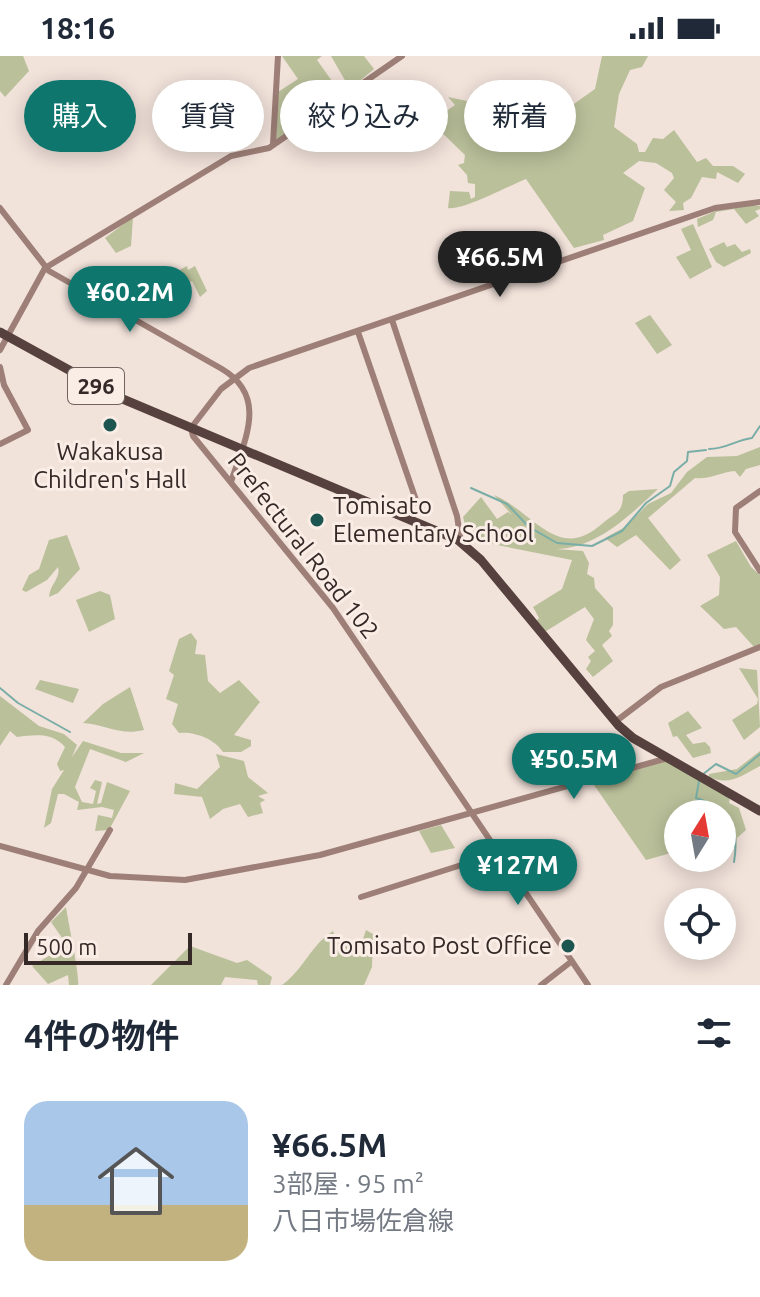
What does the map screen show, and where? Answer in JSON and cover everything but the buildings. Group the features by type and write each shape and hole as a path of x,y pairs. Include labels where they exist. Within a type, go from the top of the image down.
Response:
{"highway":[{"name":"296","path":"3,334 83,380 461,542 481,560 615,722 668,758 760,811"}],"street":[{"path":"273,145 278,56"},
{"path":"0,350 3,334 45,268 231,156 273,145 402,56"},
{"path":"192,426 234,377 715,208 760,202"},
{"path":"0,208 45,268 234,377 247,392 251,406 231,482"},
{"path":"392,320 464,533 461,542"},
{"path":"358,332 417,503"},
{"path":"0,367 2,388 28,430 0,444"},
{"name":"Prefectural Road 102","path":"192,426 193,436 333,608 588,985"},
{"path":"760,491 736,508 734,525 760,571"},
{"path":"615,722 661,687 760,647"},
{"path":"0,846 118,878 185,880 320,855 668,758"},
{"path":"6,985 19,969 38,931 86,871 110,830"},
{"path":"361,897 499,853"},
{"path":"541,985 572,961"}],"green space":[{"path":"0,56 23,56 29,71 5,97 0,91"},
{"path":"282,56 322,56 317,60 331,80 296,80"},
{"path":"331,56 364,56 374,69 361,80 345,80"},
{"path":"602,56 648,56 642,67 630,70 619,94 614,127 637,144 639,152 645,152 653,138 663,139 674,130 697,162 706,158 713,166 733,166 745,174 738,183 717,172 716,179 702,177 691,198 683,203 684,210 669,211 676,202 664,190 674,178 672,173 656,163 639,161 623,173 645,188 633,221 603,235 604,240 574,248 526,179 475,202 448,208 450,191 469,192 471,199 475,197 475,184 468,183 467,175 458,165 464,163 465,155 448,139 448,110 455,105 448,97 464,100 464,152 576,152 576,102 595,89"},
{"path":"278,92 280,138 276,141"},
{"path":"760,206 760,209 755,211 759,216 746,224 734,209 716,212 713,220 698,227 697,219 718,210"},
{"path":"133,217 131,246 116,253 105,238"},
{"path":"693,224 712,267 690,279 676,257 691,250 681,229"},
{"path":"724,242 727,247 735,244 742,252 750,249 751,253 724,267 716,262 709,249"},
{"path":"187,266 188,270 195,266 207,291 200,297 192,281 184,284 190,302 180,307 165,278"},
{"path":"650,315 672,345 657,354 635,323"},
{"path":"760,447 760,465 746,469 740,477 735,471 695,478 648,518 681,560 670,570 636,535 617,547 605,538 625,527 648,504 671,493 687,472 707,457 737,456"},
{"path":"658,489 624,520 599,537 556,549 583,551 589,563 587,574 594,578 595,588 613,608 613,625 609,631 612,636 602,645 613,661 593,677 586,669 591,661 588,657 595,651 586,640 594,619 585,607 543,633 534,623 539,618 533,607 562,589 572,560 482,542 467,533 463,517 481,497 497,519 508,512 512,515 494,495 547,531 559,537 573,538 587,534 617,512 623,495 629,491"},
{"path":"67,535 80,569 58,593 49,597 58,567 47,580 26,592 22,590 29,575 39,569 49,540"},
{"path":"736,541 751,567 760,575 760,645 754,647 736,627 724,629 700,606 719,595 720,577 707,555"},
{"path":"100,591 110,595 115,619 89,632 76,600"},
{"path":"191,633 197,641 195,654 205,655 208,681 220,693 239,680 260,702 234,735 251,740 251,746 241,752 223,752 204,737 179,733 172,724 178,704 166,699 174,675 169,671 179,639"},
{"path":"739,668 757,670 760,727 744,740 732,720 757,704 758,699"},
{"path":"40,680 79,689 73,703 35,689"},
{"path":"130,687 144,730 121,731 83,723 103,704"},
{"path":"0,696 39,726 64,734 77,745 72,757 83,741 121,753 144,753 126,762 90,749 75,787 82,802 93,804 96,791 90,788 95,780 102,782 97,804 101,803 107,782 130,791 109,830 95,831 98,815 112,818 114,810 102,807 77,810 79,802 64,794 58,794 51,823 44,828 52,789 64,770 60,771 57,764 65,747 49,737 17,737 10,731 0,746"},
{"path":"688,711 702,728 686,735 693,744 705,742 711,753 693,758 677,736 673,737 668,723"},
{"path":"760,751 760,766 741,776 729,780 709,777 709,774 737,769"},
{"path":"216,754 244,761 248,777 268,793 258,796 265,800 260,803 263,813 248,817 240,804 223,809 210,819 202,797 174,794 175,783 197,789 220,767"},
{"path":"666,761 730,796 729,800 664,800 664,855 646,860 592,782"},
{"path":"736,806 746,830 737,838 736,847"},
{"path":"441,825 455,848 431,853 419,831"},
{"path":"66,907 78,985 69,985 68,975 48,984 32,966 67,945 51,922"},
{"path":"366,930 373,934 372,967 364,985 282,985 333,931 337,943 350,940 355,950 360,948"},
{"path":"190,946 237,963 247,960 272,977 270,985 258,985 257,980 225,977 221,985 151,985"}],"waterway":[{"path":"709,449 752,438 760,426"},
{"path":"471,488 507,504 529,527 557,543 592,546 622,531 646,503 670,486 674,472 687,461 688,452 706,450"},
{"path":"0,688 18,703 70,732"},
{"path":"702,775 716,764 736,774 760,754"},
{"path":"699,781 696,798 702,800"}],"place":[{"name":"Wakakusa Children's Hall","path":"110,425"},
{"name":"Tomisato Elementary School","path":"317,520"},
{"name":"Tomisato Post Office","path":"568,946"}]}
